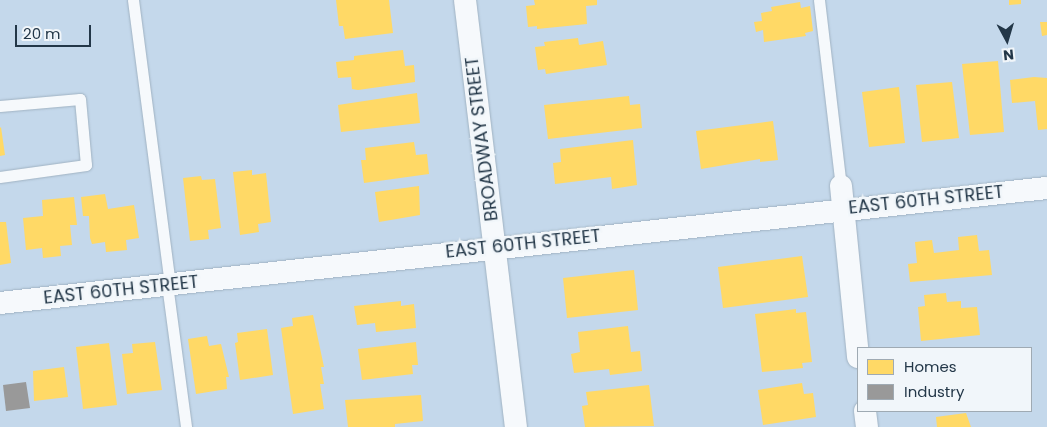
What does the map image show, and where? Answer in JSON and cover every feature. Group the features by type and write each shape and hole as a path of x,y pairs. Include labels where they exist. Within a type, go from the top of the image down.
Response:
{"street":[{"name":"BROADWAY STREET","path":"465,0 516,427"},
{"path":"841,186 857,348"},
{"name":"EAST 60TH STREET","path":"0,304 842,209 1047,188"},
{"path":"865,412 867,427"}],"lane":[{"path":"133,0 186,427"},
{"path":"819,0 841,186"},
{"path":"0,106 80,99 86,166 0,177"}],"building: Homes":[{"path":"336,0 389,0 393,33 345,39 343,26 339,26"},
{"path":"534,0 597,0 597,5 586,6 587,24 537,29 537,26 528,27 526,6 535,5"},
{"path":"1009,0 1021,0 1021,4 1009,5"},
{"path":"800,2 801,8 810,6 813,31 805,33 806,36 764,42 763,30 756,32 754,22 762,21 761,13 772,11 771,7"},
{"path":"1040,22 1047,22 1047,35 1042,36"},
{"path":"578,38 579,45 603,41 607,65 546,74 545,69 538,70 535,47 545,46 544,42"},
{"path":"403,50 405,66 414,65 415,82 358,90 352,89 351,77 338,78 336,62 354,60 354,56"},
{"path":"998,61 1004,132 970,135 962,64"},
{"path":"1034,77 1047,78 1047,129 1038,130 1035,101 1012,103 1010,80"},
{"path":"952,82 959,138 922,142 916,85"},
{"path":"899,87 905,143 869,147 862,92"},
{"path":"417,93 420,123 341,132 338,105"},
{"path":"629,96 630,105 640,104 642,128 548,139 544,105"},
{"path":"773,121 778,160 760,162 760,159 701,169 696,131"},
{"path":"0,128 5,155 0,156"},
{"path":"633,140 637,185 612,189 611,177 555,184 553,163 561,162 560,149"},
{"path":"414,142 416,155 427,154 429,174 364,183 361,160 366,160 365,148"},
{"path":"252,170 252,175 266,173 271,222 258,224 259,232 240,235 233,172"},
{"path":"201,176 202,180 215,179 221,228 208,230 209,239 190,241 183,178"},
{"path":"419,186 420,215 379,222 375,192"},
{"path":"105,194 108,209 134,205 139,238 126,240 127,250 106,252 105,242 92,244 89,216 83,216 81,197"},
{"path":"74,197 77,225 70,225 72,245 60,246 61,256 43,258 42,248 26,250 23,218 43,216 42,200"},
{"path":"0,222 6,222 11,263 0,265"},
{"path":"977,235 979,251 989,250 992,275 910,282 908,264 917,263 915,242 932,240 934,253 959,250 958,237"},
{"path":"802,256 808,297 723,308 718,267"},
{"path":"634,270 638,310 567,318 563,278"},
{"path":"946,293 947,302 961,301 961,308 977,307 980,335 921,341 918,307 925,306 924,295"},
{"path":"401,301 401,306 414,304 416,328 376,332 375,323 357,325 354,306"},
{"path":"796,309 796,313 806,312 812,362 802,363 803,368 762,372 755,314"},
{"path":"313,315 324,367 321,367 324,384 320,384 324,409 293,414 281,328 293,326 292,318"},
{"path":"628,326 631,352 640,351 642,371 610,375 609,369 574,373 571,354 580,352 578,332"},
{"path":"267,329 273,375 240,380 235,343 238,342 237,333"},
{"path":"207,336 209,346 221,344 229,377 226,377 227,389 196,394 188,339"},
{"path":"155,342 162,390 127,394 122,354 133,353 132,344"},
{"path":"416,342 418,365 412,365 413,374 362,380 358,349"},
{"path":"109,343 117,405 83,409 76,347"},
{"path":"64,367 68,397 34,401 33,371"},
{"path":"802,383 804,394 813,393 816,417 763,425 758,390"},
{"path":"649,385 654,426 585,427 582,406 588,405 586,392"},
{"path":"421,395 423,421 395,424 395,427 348,427 345,400"},
{"path":"966,413 971,427 937,427 936,417"}],"building: Industry":[{"path":"26,382 30,408 6,411 3,385"}]}
